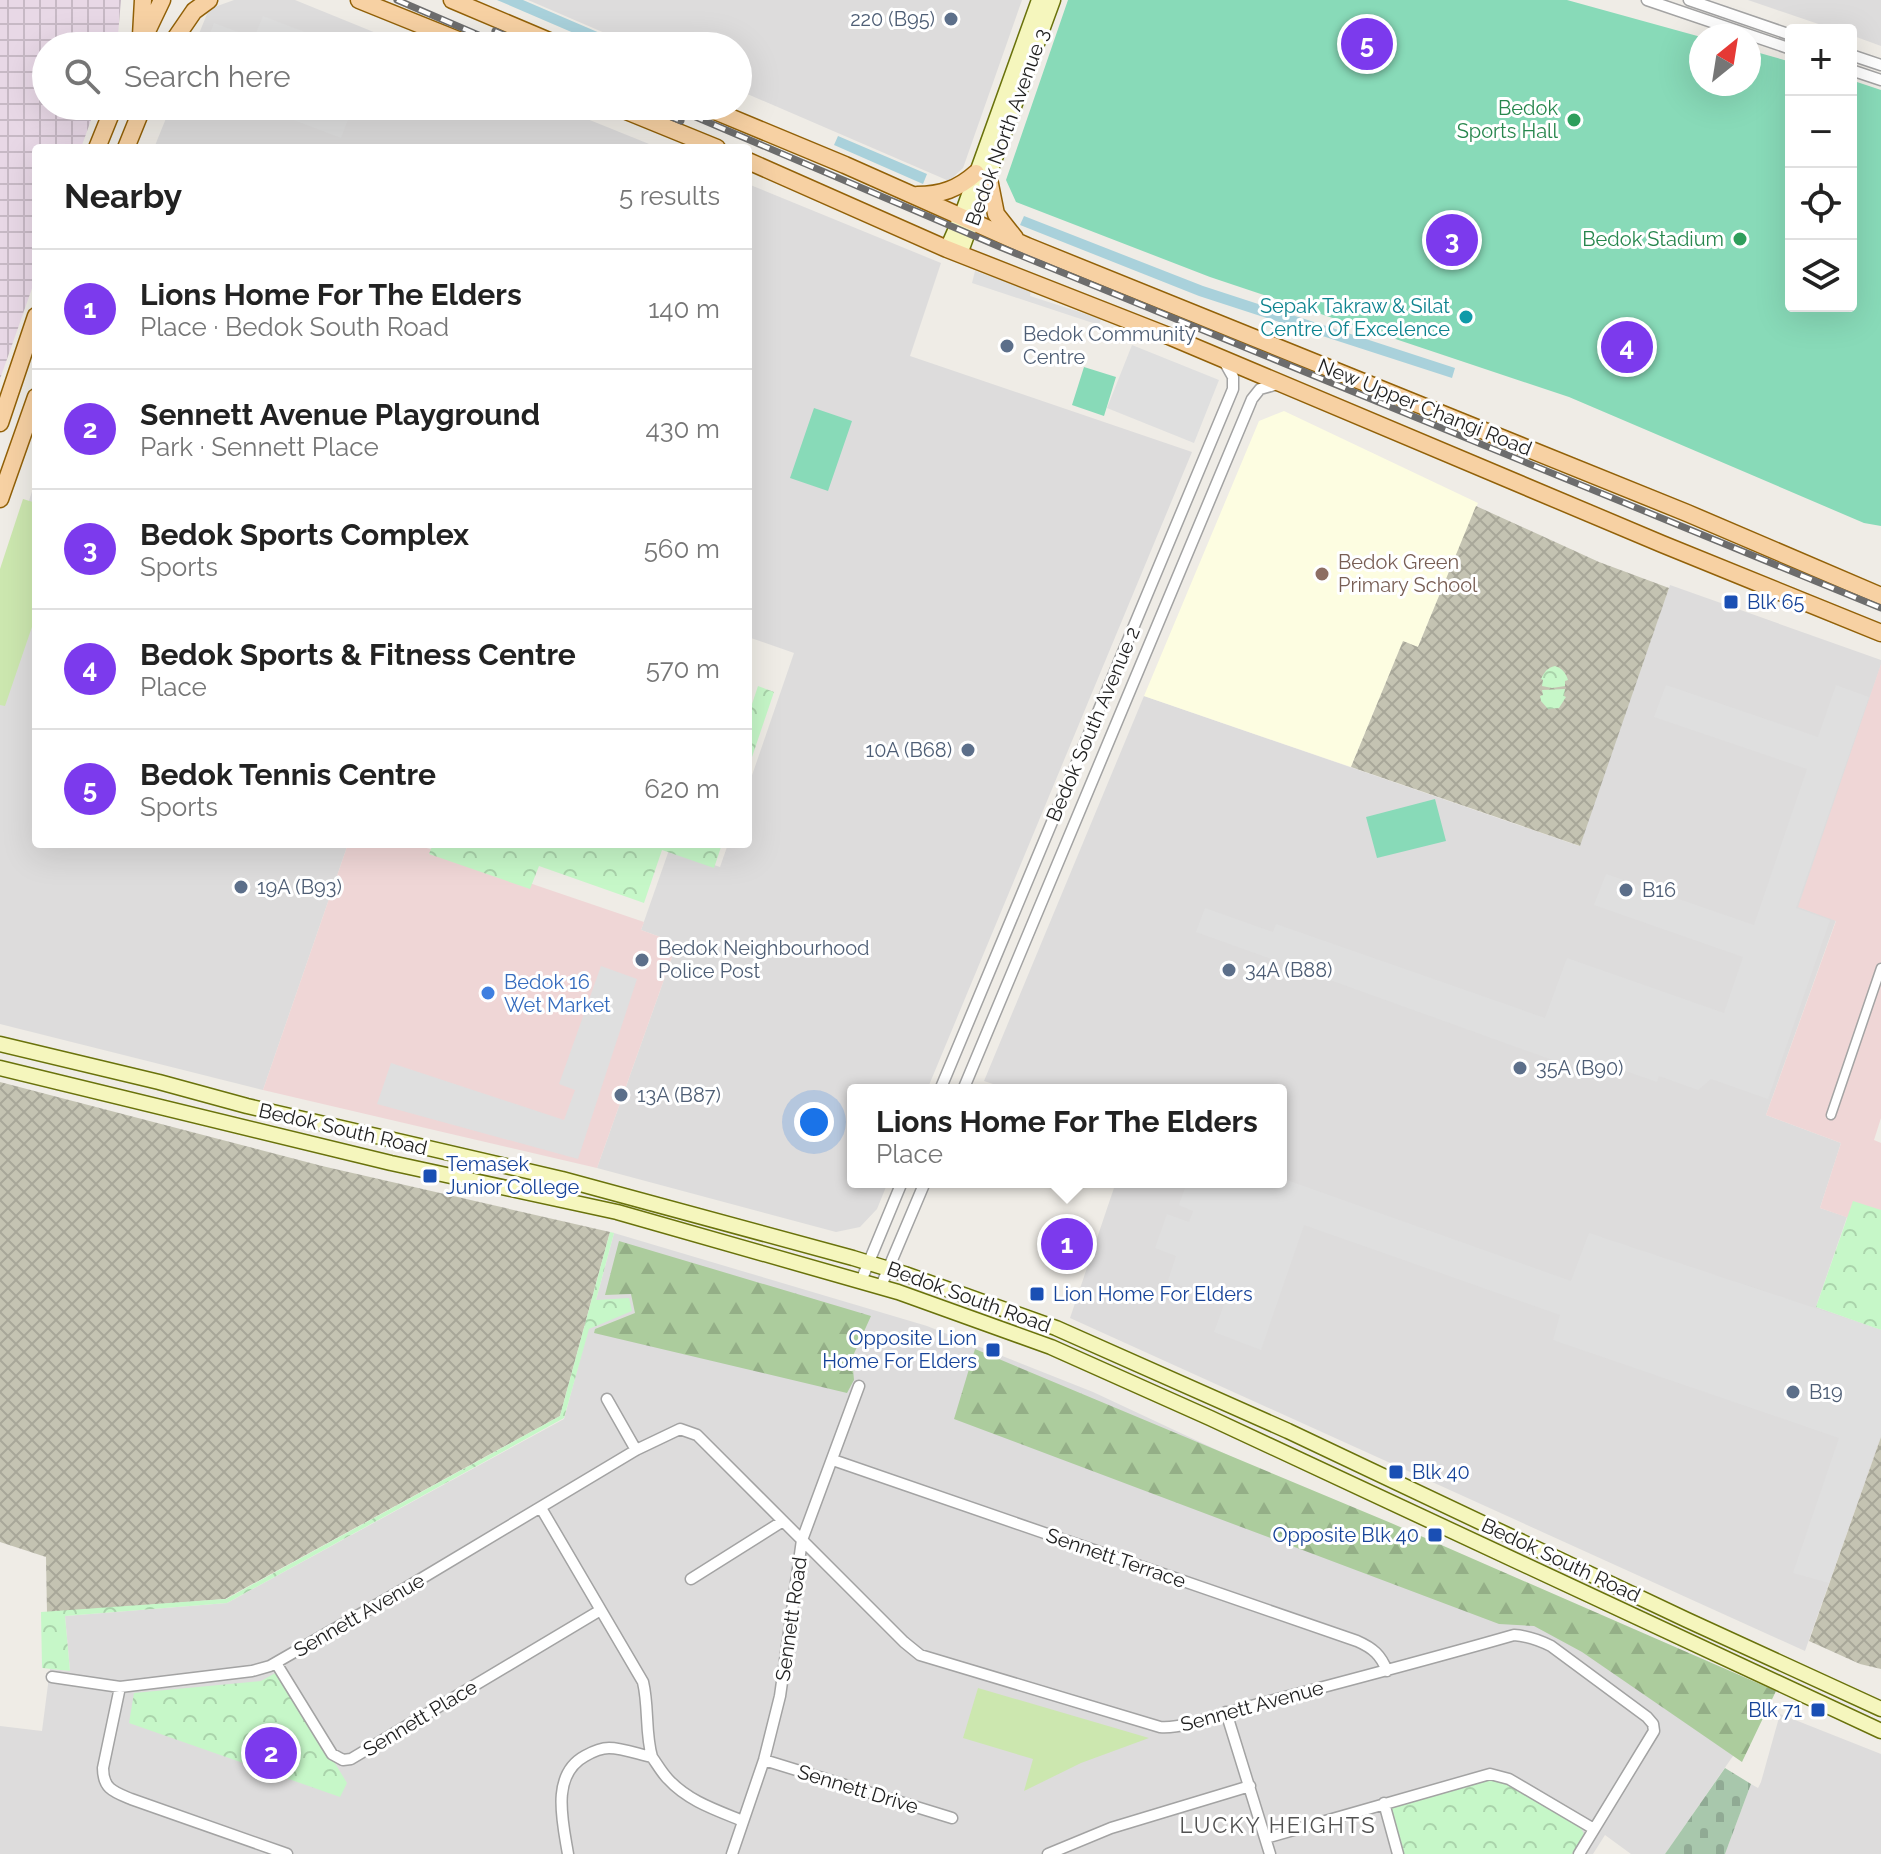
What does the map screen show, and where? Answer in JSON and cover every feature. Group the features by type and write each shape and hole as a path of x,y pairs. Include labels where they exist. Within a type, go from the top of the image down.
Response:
{"main road":[{"path":"141,32 143,0"},
{"path":"147,32 162,0"},
{"path":"180,32 194,11 209,0"},
{"path":"359,0 438,32"},
{"path":"452,0 528,32"},
{"name":"Bedok North Avenue 3","path":"954,252 1039,0"},
{"name":"Bedok North Avenue 3","path":"982,176 1053,0"},
{"path":"99,144 108,120"},
{"path":"128,144 137,120"},
{"path":"648,120 707,144"},
{"name":"New Upper Changi Road","path":"736,120 1018,242 1879,594"},
{"name":"New Upper Changi Road","path":"752,163 954,252 1223,359 1881,633"},
{"path":"912,195 936,195 982,176 996,214 1018,242"},
{"path":"0,423 32,328"},
{"path":"0,499 32,408"},
{"name":"Bedok South Road","path":"0,1044 247,1106 562,1179 889,1268 1056,1328 1288,1431 1881,1709"},
{"name":"Bedok South Road","path":"0,1068 267,1134 617,1212 881,1286 1051,1347 1333,1474 1881,1731"},
{"path":"668,1226 672,1208"}],"street":[{"path":"1647,0 1785,47"},
{"path":"1689,0 1785,33"},
{"path":"1857,57 1881,65"},
{"path":"1857,72 1881,80"},
{"name":"Bedok South Avenue 2","path":"942,1084 1233,389 1233,377 1223,359"},
{"name":"Bedok South Avenue 2","path":"966,1084 1252,399 1260,389 1280,384"},
{"path":"1831,1115 1881,968"},
{"path":"861,1281 899,1188"},
{"path":"881,1286 922,1188"},
{"name":"Sennett Road","path":"732,1854 764,1760 780,1696 802,1540 859,1386"},
{"path":"607,1399 636,1450"},
{"name":"Sennett Avenue","path":"52,1677 120,1687 252,1671 276,1663 636,1450 680,1429 697,1435 920,1655 1160,1727 1179,1726 1514,1635 1528,1636 1551,1646 1653,1724 1654,1731 1594,1829"},
{"name":"Sennett Terrace","path":"833,1460 1357,1641 1376,1652 1387,1671"},
{"path":"541,1508 643,1682 648,1713 647,1740 652,1757 668,1780 686,1794 708,1808 743,1821"},
{"path":"691,1579 783,1521"},
{"name":"Sennett Place","path":"276,1663 332,1754 343,1760 351,1759 599,1611"},
{"path":"120,1687 103,1768 103,1780 108,1787 123,1796 287,1854"},
{"path":"1226,1712 1270,1854"},
{"path":"568,1854 560,1801 566,1777 578,1760 592,1752 609,1748 652,1757"},
{"name":"Sennett Drive","path":"764,1760 952,1818"},
{"path":"1266,1838 1495,1774 1509,1779 1594,1829 1579,1854"},
{"path":"1048,1854 1111,1828 1250,1786"},
{"path":"1384,1803 1398,1854"}],"shaded area":[{"path":"0,0 121,0 118,32 32,32 32,120 91,120 82,144 32,144 32,288 0,379"},
{"path":"234,0 295,0 374,32 200,32 209,9"},
{"path":"528,0 1022,0 963,168 949,181 752,96 752,32 602,32"},
{"path":"1748,0 1881,0 1881,46 1857,37 1857,24 1818,24"},
{"path":"263,16 305,32 256,32"},
{"path":"214,23 238,32 210,32"},
{"path":"165,120 590,120 649,144 156,144"},
{"path":"294,120 348,120 341,138"},
{"path":"752,186 941,263 910,356 1192,452 929,1084 847,1084 847,1188 886,1188 877,1209 860,1227 836,1232 597,1168 677,943 641,930 669,850 720,867 727,848 752,848 752,775 794,653 752,638"},
{"path":"975,271 1031,290 1030,296 1101,319 1099,325 972,283"},
{"path":"1132,345 1219,380 1194,443 1107,408"},
{"name":"Bedok Green Primary School","path":"1284,411 1478,503 1418,647 1403,642 1351,767 1144,696 1259,421"},
{"path":"32,492 32,848 347,848 263,1090 0,1024 0,592"},
{"path":"1476,506 1599,562 1669,588 1580,846 1351,767 1403,641 1418,647"},
{"path":"1670,585 1881,660 1799,907 1836,920 1766,1115 1841,1143 1820,1208 1847,1217 1816,1307 1881,1330 1881,1437 1805,1651 1070,1318 1114,1188 1287,1188 1287,1084 993,1084 984,1081 1144,696 1579,846"},
{"path":"1881,664 1881,1118 1874,1140 1881,1143 1881,1229 1820,1208 1841,1143 1766,1115 1836,921 1798,907"},
{"name":"B16","path":"1666,685 1818,737 1836,685 1869,697 1796,908 1830,920 1768,1099 1711,1079 1698,1090 1659,1076 1657,1082 1594,1060 1589,1073 1196,932 1205,908 1273,932 1276,924 1545,1018 1567,958 1724,1013 1743,957 1594,905 1606,874 1754,925 1807,769 1654,717"},
{"path":"347,848 427,848 644,922 641,930 677,943 597,1168 263,1090"},
{"path":"601,966 637,979 578,1159 377,1104 391,1063 564,1120 575,1090 559,1084"},
{"path":"0,1082 322,1166 610,1232 560,1416 225,1599 47,1613 46,1557 0,1542"},
{"name":"B19","path":"1287,1180 1571,1281 1589,1233 1881,1330 1881,1435 1829,1583 1793,1573 1839,1438 1553,1340 1560,1315 1304,1225 1261,1350 1214,1332 1225,1302 1168,1281 1176,1256 1155,1248 1167,1214 1189,1222 1193,1211 1179,1205 1185,1188 1287,1188"},
{"path":"614,1233 927,1326 1093,1392 1767,1707 1665,1854 1631,1854 1605,1835 1593,1854 0,1854 0,1726 42,1731 50,1669 70,1671 65,1616 227,1603 564,1419"},
{"path":"1881,1437 1881,1669 1860,1664 1809,1641"},
{"path":"1780,1714 1881,1754 1881,1854 1725,1854 1751,1784 1758,1788 1761,1782"}],"green space":[{"path":"1068,0 1567,0 1689,34 1689,96 1761,96 1761,53 1785,60 1785,312 1857,312 1857,82 1881,90 1881,526 1864,523 1569,397 1210,277 1016,202 1006,180"},
{"path":"1084,367 1116,377 1104,416 1072,405"},
{"path":"814,408 852,421 828,491 790,478"},
{"path":"23,499 32,502 32,627 5,706 0,705 0,569"},
{"path":"1555,666 1566,675 1568,680 1565,686 1542,686 1544,674"},
{"path":"758,686 774,692 752,757 752,704"},
{"path":"1565,689 1566,697 1559,708 1548,709 1541,701 1542,690"},
{"path":"1435,799 1446,841 1377,858 1366,817"},
{"path":"431,848 721,848 714,868 662,850 644,903 539,866 530,889 429,854"},
{"path":"1853,1201 1881,1210 1881,1330 1816,1307"},
{"path":"610,1232 614,1233 596,1300 629,1298 632,1311 589,1329 564,1418 227,1603 65,1616 70,1671 42,1668 41,1612 226,1599 560,1416"},
{"path":"619,1241 871,1316 852,1358 854,1380 847,1393 594,1333 595,1329 635,1313 631,1294 605,1295"},
{"path":"975,1349 1391,1523 1776,1691 1742,1762 1582,1652 1534,1626 1499,1624 954,1419"},
{"path":"279,1671 347,1783 340,1797 129,1723 134,1693 261,1681"},
{"path":"978,1688 1149,1738 1081,1763 1024,1791 1033,1759 963,1738"},
{"path":"1725,1768 1751,1784 1725,1854 1665,1854"},
{"path":"1490,1780 1508,1784 1581,1828 1584,1834 1572,1854 1403,1854 1390,1807"}],"water":[{"path":"497,0 523,0 597,32 571,32"},
{"path":"838,136 927,174 923,184 834,145"},
{"path":"1024,216 1203,286 1455,368 1452,378 1199,296 1020,225"}],"railway":[{"path":"397,0 471,32"},
{"path":"703,120 1000,247 1881,608"}],"place":[{"name":"220 (B95)","path":"951,19"},
{"name":"Bedok Tennis Centre","path":"1367,44"},
{"name":"Bedok Sports Hall","path":"1574,120"},
{"name":"Bedok Stadium","path":"1740,239"},
{"name":"Bedok Sports Complex","path":"1452,240"},
{"name":"Sepak Takraw & Silat Centre Of Excelence","path":"1466,317"},
{"name":"Bedok Community Centre","path":"1007,346"},
{"name":"Bedok Sports & Fitness Centre","path":"1627,347"},
{"name":"Bedok Green Primary School","path":"1322,574"},
{"name":"Blk 65","path":"1731,602"},
{"name":"10A (B68)","path":"968,750"},
{"name":"19A (B93)","path":"241,887"},
{"name":"B16","path":"1626,890"},
{"name":"Bedok Neighbourhood Police Post","path":"642,960"},
{"name":"34A (B88)","path":"1229,970"},
{"name":"Bedok 16 Wet Market","path":"488,993"},
{"name":"35A (B90)","path":"1520,1068"},
{"name":"13A (B87)","path":"621,1095"},
{"name":"Temasek Junior College","path":"430,1176"},
{"name":"Lions Home For The Elders","path":"1067,1244"},
{"name":"Lion Home For Elders","path":"1037,1294"},
{"name":"Opposite Lion Home For Elders","path":"993,1350"},
{"name":"B19","path":"1793,1392"},
{"name":"Blk 40","path":"1396,1472"},
{"name":"Opposite Blk 40","path":"1435,1535"},
{"name":"Blk 71","path":"1818,1710"},
{"name":"Sennett Avenue Playground","path":"271,1753"}],"district":[{"name":"LUCKY HEIGHTS","path":"1278,1825"}]}
